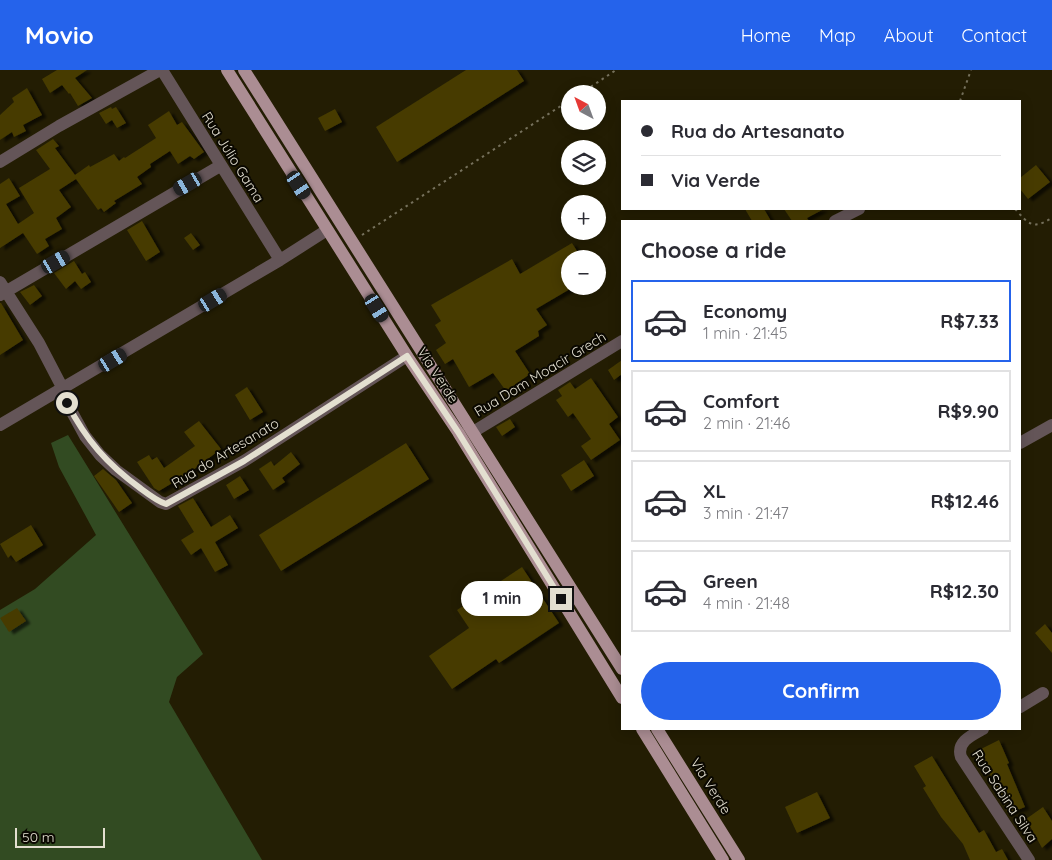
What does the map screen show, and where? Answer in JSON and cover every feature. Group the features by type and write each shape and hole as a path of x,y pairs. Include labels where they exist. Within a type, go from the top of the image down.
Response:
{"main road":[{"name":"Via Verde","path":"227,70 407,356 458,432 621,696"},
{"name":"Via Verde","path":"244,70 473,432 618,652 621,665"},
{"name":"Via Verde","path":"643,730 723,860"},
{"name":"Via Verde","path":"658,730 739,860"}],"street":[{"path":"0,162 59,126 161,70"},
{"name":"Rua Júlio Gama","path":"161,70 280,260"},
{"path":"63,389 39,343 2,290 220,166"},
{"path":"838,220 856,210"},
{"path":"0,425 280,260 327,230"},
{"name":"Rua Dom Moacir Grech","path":"473,432 621,342"},
{"name":"Rua do Artesanato","path":"63,389 74,418 100,455 135,484 160,502 166,504 244,461 407,356"},
{"path":"1021,442 1052,426"},
{"path":"1021,706 1044,693"},
{"name":"Rua Sabina Silva","path":"981,730 963,742 960,748 961,757 1029,860"}],"path":[{"path":"594,85 616,70"},
{"path":"960,100 971,70"},
{"path":"352,242 561,106"},
{"path":"1017,210 1029,224 1040,225 1052,218"}],"green space":[{"path":"68,435 203,654 177,677 169,702 262,860 0,860 0,610 35,589 96,535 59,467 51,443"}],"building":[{"path":"57,70 87,70 75,78 92,98 78,106 70,93 62,85 50,93 42,79"},
{"path":"466,70 517,70 524,81 397,162 376,127"},
{"path":"27,88 42,115 23,125 26,131 14,137 12,132 0,140 0,115 14,102 12,98"},
{"path":"111,107 112,109 116,107 126,123 117,128 112,120 106,124 99,113"},
{"path":"335,109 342,122 325,131 318,118"},
{"path":"169,111 177,125 182,122 204,152 194,159 190,156 178,164 170,151 150,164 151,167 137,177 142,184 114,201 116,203 104,212 101,208 98,210 76,179 59,190 71,207 56,218 62,229 45,239 49,246 37,254 23,233 0,248 0,184 9,178 20,196 6,204 18,224 34,213 19,188 50,169 36,150 53,139 59,146 55,148 75,175 89,165 90,167 114,154 119,161 156,138 148,125"},
{"path":"1036,165 1050,182 1028,199 1021,190 1021,177"},
{"path":"746,210 765,210 770,220 751,220"},
{"path":"785,210 822,210 807,218 808,220 791,220"},
{"path":"142,221 160,252 146,261 127,230"},
{"path":"191,233 200,245 193,250 184,238"},
{"path":"572,243 576,250 561,250 561,294 536,309 547,325 538,331 539,336 515,351 530,374 506,391 493,373 469,387 453,359 445,364 436,350 446,343 435,325 441,321 431,305 512,259 520,274"},
{"path":"74,261 82,274 85,272 91,282 81,289 75,281 66,289 54,273"},
{"path":"34,285 42,296 30,305 20,292"},
{"path":"0,303 23,340 0,355"},
{"path":"621,361 621,375 614,380 608,370"},
{"path":"591,378 618,417 609,424 620,440 591,460 581,446 591,439 573,413 568,417 556,400 562,396 558,390 570,382 575,389"},
{"path":"247,387 263,412 250,420 235,395"},
{"path":"510,419 515,427 502,436 496,427"},
{"path":"199,421 221,449 189,473 159,491 154,488 137,462 149,455 152,460 157,457 164,468 195,446 184,432"},
{"path":"406,443 429,479 281,571 259,535"},
{"path":"291,452 300,464 282,478 285,482 273,490 259,469 271,461 274,466"},
{"path":"584,460 594,476 571,491 561,475"},
{"path":"103,469 116,480 132,503 119,512 94,476"},
{"path":"240,476 249,490 234,499 226,485"},
{"path":"193,498 211,527 230,515 238,528 215,542 228,565 215,572 201,548 191,555 181,540 194,532 178,506"},
{"path":"31,525 43,545 16,562 11,555 8,558 0,544"},
{"path":"522,567 559,623 499,663 496,659 452,689 429,656 469,628 457,610"},
{"path":"17,608 26,621 9,632 0,618"},
{"path":"1045,624 1052,633 1052,653 1035,633"},
{"path":"999,740 1025,807 1008,814 979,750"},
{"path":"932,756 979,833 984,830 996,852 1002,849 1008,860 970,860 963,844 941,817 923,788 926,786 914,766"},
{"path":"817,792 830,818 797,833 785,807"},
{"path":"1043,807 1052,821 1052,839 1042,848 1026,819"}],"route":[{"path":"67,403 85,436 100,455 116,470 160,502 166,504 244,461 407,356 458,432 561,599"}]}
